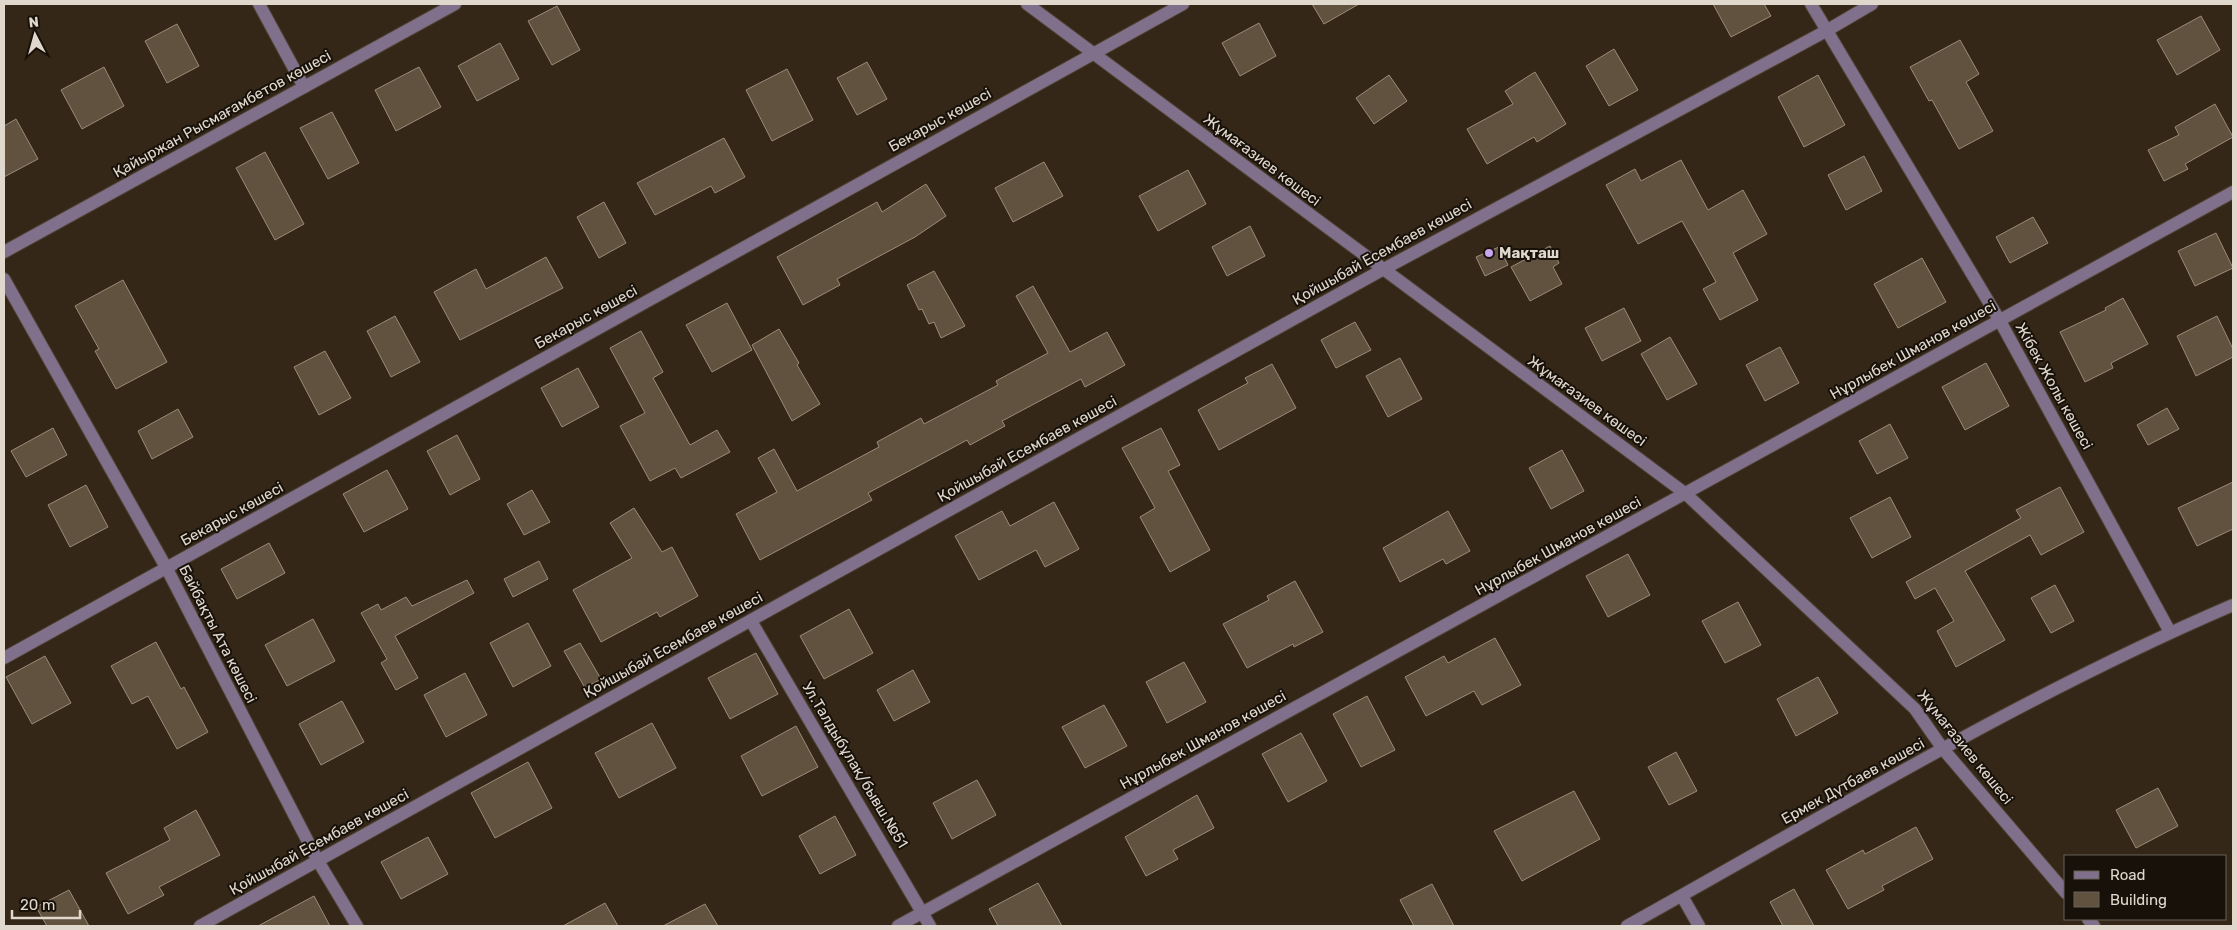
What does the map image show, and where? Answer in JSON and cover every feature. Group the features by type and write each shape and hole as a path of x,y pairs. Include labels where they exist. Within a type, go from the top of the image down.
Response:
{"street":[{"path":"259,4 304,87"},
{"name":"Қайыржан Рысмағамбетов көшесі","path":"4,252 455,4"},
{"name":"Жұмағазиев көшесі","path":"1027,4 1382,270 1686,494 1915,708 1942,749 2064,891"},
{"name":"Бекарыс көшесі","path":"4,658 1183,4"},
{"name":"Жібек Жолы көшесі","path":"1811,4 2000,320 2170,632"},
{"name":"Қойшыбай Есембаев көшесі","path":"200,926 1382,270 1826,31 1872,4"},
{"name":"Нұрлыбек Шманов көшесі","path":"898,926 2233,192"},
{"name":"Байбақты Ата көшесі","path":"4,279 167,569 318,861 357,926"},
{"name":"Ермек Дүтбаев көшесi","path":"1628,926 1942,749 2170,632 2233,606"},
{"name":"Ул.Талдыбұлақ/бывш.№51","path":"751,621 930,926"},
{"path":"1682,896 1698,926"}],"building":[{"path":"1312,4 1359,4 1324,24"},
{"path":"1713,4 1764,4 1771,16 1731,37"},
{"path":"557,6 580,50 552,65 528,21"},
{"path":"2201,16 2220,50 2177,75 2157,40"},
{"path":"1259,23 1276,56 1240,76 1222,43"},
{"path":"177,24 199,66 167,83 145,41"},
{"path":"1960,40 1979,74 1966,82 1993,131 1959,149 1932,100 1929,101 1910,67"},
{"path":"500,43 519,79 477,101 458,66"},
{"path":"1614,49 1638,90 1609,106 1586,66"},
{"path":"867,62 887,99 857,115 837,78"},
{"path":"104,67 124,106 82,129 61,90"},
{"path":"419,67 441,107 396,131 375,90"},
{"path":"787,69 813,120 772,141 746,90"},
{"path":"1535,72 1566,124 1537,142 1534,137 1487,164 1467,129 1513,104 1505,91"},
{"path":"1389,75 1407,101 1374,124 1356,98"},
{"path":"1818,75 1845,125 1804,147 1778,97"},
{"path":"2215,104 2233,137 2185,164 2188,169 2164,181 2148,150 2179,135 2175,127"},
{"path":"332,112 359,163 328,179 300,128"},
{"path":"16,119 38,159 4,177 4,126"},
{"path":"724,138 745,177 715,193 711,186 655,215 637,183"},
{"path":"265,152 304,224 275,240 236,168"},
{"path":"1864,156 1882,191 1846,210 1828,175"},
{"path":"1681,160 1708,210 1743,190 1767,234 1733,253 1758,300 1720,320 1703,289 1716,282 1682,221 1638,244 1606,185 1635,169 1641,181"},
{"path":"1044,162 1063,196 1013,222 995,188"},
{"path":"1188,170 1206,204 1158,231 1139,196"},
{"path":"926,184 946,216 915,237 837,279 840,285 803,305 777,257 877,202 882,212"},
{"path":"604,202 626,243 599,258 577,217"},
{"path":"2033,217 2048,243 2010,263 1996,237"},
{"path":"1250,226 1265,256 1227,276 1212,247"},
{"path":"2216,233 2233,268 2195,286 2178,251"},
{"path":"1550,246 1559,263 1553,267 1562,284 1530,301 1511,267"},
{"path":"1499,247 1508,265 1485,276 1476,257"},
{"path":"546,257 563,288 460,340 434,292 476,269 486,289"},
{"path":"1922,258 1946,302 1898,328 1874,284"},
{"path":"934,271 965,326 941,338 934,322 929,324 922,309 919,310 907,285"},
{"path":"123,280 167,362 116,389 95,351 99,349 75,306"},
{"path":"1033,286 1070,352 1107,332 1125,365 1085,387 1081,379 1002,421 1005,426 970,445 967,440 868,493 872,500 760,560 736,514 777,492 758,458 774,449 797,491 879,447 877,442 921,418 924,424 998,385 996,381 1048,353 1016,296"},
{"path":"2123,298 2148,344 2111,363 2113,368 2085,382 2060,332 2106,310 2105,308"},
{"path":"727,303 752,350 712,372 686,325"},
{"path":"1624,308 1641,341 1602,361 1585,328"},
{"path":"395,316 420,362 391,377 367,331"},
{"path":"2217,316 2233,349 2233,357 2196,376 2177,336"},
{"path":"1355,322 1371,350 1336,368 1321,340"},
{"path":"779,329 820,404 792,421 752,345"},
{"path":"641,331 663,372 653,378 690,445 717,430 730,452 681,478 675,468 650,481 620,426 645,413 610,348"},
{"path":"1670,337 1697,384 1667,400 1641,354"},
{"path":"1780,347 1799,383 1765,401 1746,365"},
{"path":"325,351 351,398 319,415 294,367"},
{"path":"1400,358 1422,399 1388,417 1366,376"},
{"path":"1986,363 2009,406 1965,430 1942,387"},
{"path":"1272,364 1296,408 1219,450 1198,410 1248,383 1245,378"},
{"path":"578,368 599,407 562,427 541,388"},
{"path":"2167,408 2179,429 2148,445 2137,425"},
{"path":"178,409 193,437 152,459 138,431"},
{"path":"1890,424 1908,458 1877,474 1859,441"},
{"path":"53,428 67,455 26,477 11,451"},
{"path":"1161,428 1180,465 1168,471 1210,550 1170,572 1140,517 1155,508 1122,448"},
{"path":"457,435 480,479 450,495 427,451"},
{"path":"1562,450 1584,491 1551,509 1529,468"},
{"path":"387,470 408,509 364,532 343,494"},
{"path":"2233,482 2233,529 2197,546 2178,508"},
{"path":"86,485 108,527 70,547 48,505"},
{"path":"2060,487 2084,532 2041,555 2030,535 1965,571 2005,640 1956,667 1937,631 1954,621 1935,588 1915,599 1906,582 2021,518 2016,510"},
{"path":"532,490 550,522 524,535 507,504"},
{"path":"1890,497 1911,537 1872,558 1850,518"},
{"path":"1054,502 1079,549 1045,567 1036,550 979,580 955,536 1002,511 1010,526"},
{"path":"634,508 662,552 672,547 698,596 660,617 657,612 601,642 573,590 632,558 610,523"},
{"path":"1448,511 1470,551 1446,564 1443,559 1400,582 1383,548"},
{"path":"269,543 285,573 237,599 221,569"},
{"path":"1628,554 1650,595 1608,617 1586,576"},
{"path":"539,561 548,579 513,597 504,579"},
{"path":"467,580 474,593 395,636 418,678 396,690 381,663 387,659 361,613 378,604 381,610 406,597 412,606"},
{"path":"1295,581 1323,632 1294,647 1293,644 1247,668 1223,624 1269,600 1267,596"},
{"path":"2055,585 2074,621 2051,633 2031,598"},
{"path":"1738,602 1761,645 1725,663 1702,621"},
{"path":"849,609 873,653 824,679 800,636"},
{"path":"313,619 335,661 287,686 265,645"},
{"path":"528,623 551,666 513,687 490,643"},
{"path":"1495,638 1521,685 1482,705 1474,691 1426,716 1405,677 1444,656 1448,663"},
{"path":"156,642 181,689 184,687 208,732 177,749 148,696 132,704 111,666"},
{"path":"580,643 601,679 585,688 564,651"},
{"path":"756,653 778,694 730,719 708,678"},
{"path":"45,656 71,703 32,724 6,677"},
{"path":"1184,662 1206,702 1167,723 1146,682"},
{"path":"913,670 930,702 894,721 877,690"},
{"path":"465,673 487,715 446,737 424,695"},
{"path":"1818,677 1838,713 1796,736 1777,699"},
{"path":"1367,696 1395,750 1361,767 1333,714"},
{"path":"342,701 364,742 321,765 299,724"},
{"path":"1104,705 1127,746 1085,768 1062,727"},
{"path":"652,723 676,768 619,798 595,753"},
{"path":"796,726 818,767 762,796 741,756"},
{"path":"1301,733 1327,781 1288,802 1262,754"},
{"path":"1676,752 1697,791 1669,805 1648,767"},
{"path":"528,762 552,808 495,838 471,793"},
{"path":"977,780 996,815 952,839 933,803"},
{"path":"2158,788 2178,826 2136,848 2116,810"},
{"path":"1574,791 1600,839 1522,881 1494,831"},
{"path":"1197,795 1214,828 1173,850 1178,859 1146,876 1125,837"},
{"path":"196,810 220,855 159,887 164,895 128,914 106,873 170,840 164,828"},
{"path":"835,816 856,855 820,874 799,836"},
{"path":"1916,827 1933,859 1882,886 1884,890 1848,909 1826,870 1863,850 1865,854"},
{"path":"428,837 448,874 401,899 381,862"},
{"path":"1038,883 1062,926 998,926 989,909"},
{"path":"1432,884 1454,926 1414,926 1400,900"},
{"path":"1794,889 1814,926 1783,926 1770,902"},
{"path":"69,890 89,926 47,926 36,907"},
{"path":"314,896 330,926 258,926"},
{"path":"605,903 618,926 563,926"},
{"path":"705,904 718,926 663,926"}],"place":[{"name":"Мақташ","path":"1489,253"}]}
